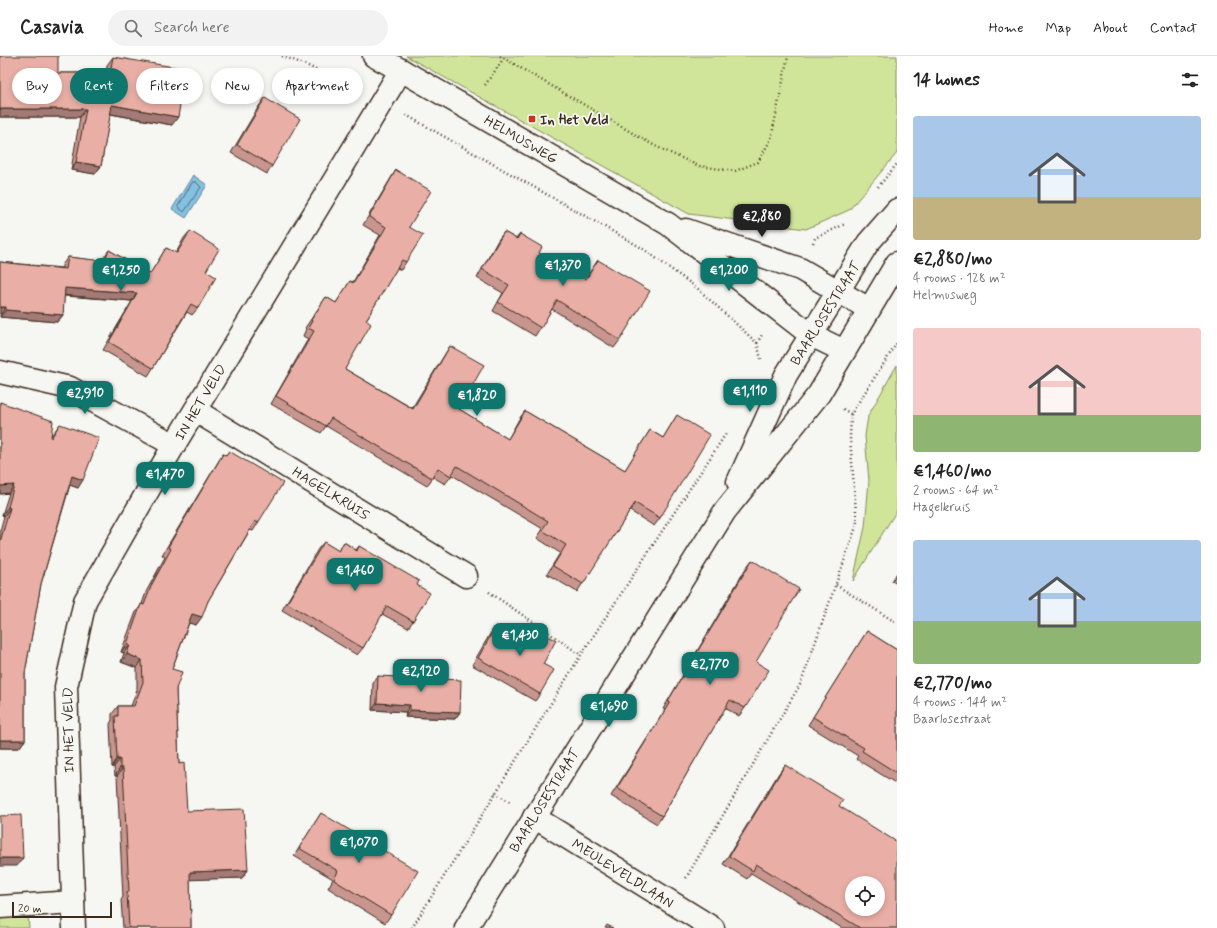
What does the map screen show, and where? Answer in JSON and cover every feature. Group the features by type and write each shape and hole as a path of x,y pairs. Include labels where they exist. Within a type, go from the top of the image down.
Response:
{"street":[{"name":"HELMUSWEG","path":"374,56 468,108 668,224 811,335 844,352"},
{"name":"IN HET VELD","path":"74,928 66,687 85,601 174,445 401,70"},
{"name":"BAARLOSESTRAAT","path":"725,511 786,375 868,243 897,210"},
{"name":"HELMUSWEG","path":"668,224 800,269 869,309"},
{"name":"BAARLOSESTRAAT","path":"466,928 725,511 819,394 897,263"},
{"path":"0,372 70,388 174,445"},
{"name":"HAGELKRUIS","path":"196,410 466,576"},
{"name":"MEULEVELDLAAN","path":"534,817 713,928"},
{"path":"0,907 73,902"}],"path":[{"path":"282,56 304,64 381,101 642,248 697,288 757,343 762,362"},
{"path":"500,56 655,146 699,166 735,171 758,162 771,139 788,56"},
{"path":"468,108 504,58"},
{"path":"672,903 801,683 857,524 850,438 851,414 897,343"},
{"path":"412,928 581,655 728,430"},
{"path":"466,576 581,655"},
{"path":"836,585 897,623"}],"green space":[{"path":"406,56 897,56 897,153 849,210 806,229 689,214"},
{"path":"897,365 897,510 853,581 865,527 869,481 865,436 868,416"},
{"path":"28,916 29,928 0,928 0,917"}],"water":[{"path":"193,175 207,185 186,218 172,209"}],"building":[{"path":"0,56 58,56 58,68 12,68 12,104 62,104 62,73 70,73 70,104 128,104 128,68 111,68 113,57 180,68 136,68 136,104 180,104 178,117 112,105 101,166 76,162 86,109 0,109"},
{"path":"265,98 272,102 272,104 275,104 300,119 272,166 237,145 261,104 264,104"},
{"path":"396,170 431,191 409,227 423,235 406,262 402,260 366,320 371,324 345,369 413,409 450,346 484,365 459,409 508,439 525,411 625,470 650,430 663,438 677,415 710,435 660,518 635,503 583,584 553,566 566,545 542,530 548,521 457,466 451,476 438,468 432,478 331,418 326,426 276,396 314,331 308,328 312,321 311,320 326,297 336,303 350,281 353,283 386,227 369,217"},
{"path":"190,231 219,249 206,271 216,277 198,308 191,304 153,368 109,342 137,293 65,288 63,315 6,310 6,307 0,307 0,262 66,269 68,257 104,261 109,250 150,274 166,248 177,253"},
{"path":"504,232 517,239 520,234 542,247 539,253 586,279 598,260 650,291 620,340 557,300 541,328 498,302 509,285 482,269"},
{"path":"0,402 53,421 51,438 60,424 99,438 83,480 72,476 41,584 25,673 25,740 0,740 0,542 10,508 8,507 14,485 0,486"},
{"path":"229,451 283,483 258,523 255,521 208,601 202,617 192,614 172,669 182,672 176,689 179,764 184,763 187,811 244,809 248,870 190,872 191,928 129,928 127,892 129,892 123,768 120,768 120,759 117,759 115,716 118,716 118,706 134,706 143,682 142,660 127,654 130,645 127,644 141,604 144,605 152,584 171,549 168,547 223,454 226,455"},
{"path":"324,542 339,551 344,542 357,551 359,546 419,581 417,585 430,593 413,621 387,606 363,648 287,603"},
{"path":"752,560 799,589 756,662 769,670 745,708 730,700 662,816 617,788 670,702 668,701"},
{"path":"496,626 524,643 533,629 556,640 543,664 554,670 540,694 478,658"},
{"path":"867,631 897,650 897,773 862,751 864,748 813,717"},
{"path":"378,676 461,680 460,712 410,710 410,705 377,703"},
{"path":"785,765 843,800 839,806 897,842 897,928 860,928 756,864 753,871 729,856"},
{"path":"321,813 418,871 391,915 334,880 338,871 299,848"},
{"path":"21,815 23,858 0,858 0,816"},
{"path":"607,925 613,928 605,928"}],"place":[{"name":"In Het Veld","path":"532,119"}]}
